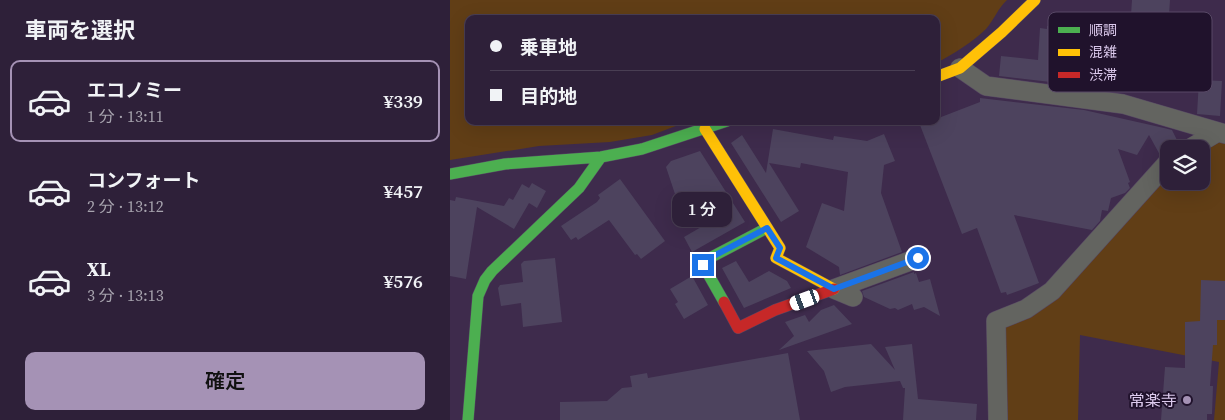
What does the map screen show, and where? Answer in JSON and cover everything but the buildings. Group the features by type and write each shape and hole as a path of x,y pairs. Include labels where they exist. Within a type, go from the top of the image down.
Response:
{"street":[{"path":"940,76 960,68 1002,32 1035,0"},
{"path":"960,68 986,86 1123,104 1170,116 1221,133"},
{"path":"450,174 505,164 601,157 642,150 717,125"},
{"path":"705,130 780,248 776,258 853,297"},
{"path":"1207,140 1221,133"},
{"path":"468,420 476,306 481,287 492,271 579,188 601,157"},
{"path":"998,420 996,321 1026,309 1052,290 1160,171"},
{"path":"767,228 704,261 703,265 738,328 775,310 918,258"}],"shaded area":[{"path":"450,0 1007,0 981,34 940,61 940,15 465,15 465,125 678,125 652,135 610,142 539,146 450,160"},
{"path":"1219,139 1225,141 1225,420 1214,420 1219,362 1080,335 1078,420 1005,420 1003,324 1035,311 1160,178 1160,190 1210,190 1210,144"}],"traffic: fast":[{"path":"450,174 505,164 601,157 642,149 715,125"},
{"path":"468,420 478,296 485,280 492,271 579,188 601,157"},
{"path":"724,302 703,265 704,261 767,228"}],"traffic: slow":[{"path":"940,76 960,68 1002,32 1035,0"},
{"path":"705,129 780,248 776,258 834,289"}],"traffic: jam":[{"path":"724,302 738,328 775,310 834,289"}],"place":[{"name":"常楽寺","path":"1187,400"}],"route":[{"path":"703,265 704,261 767,228 780,248 776,258 834,289 918,258"}]}
